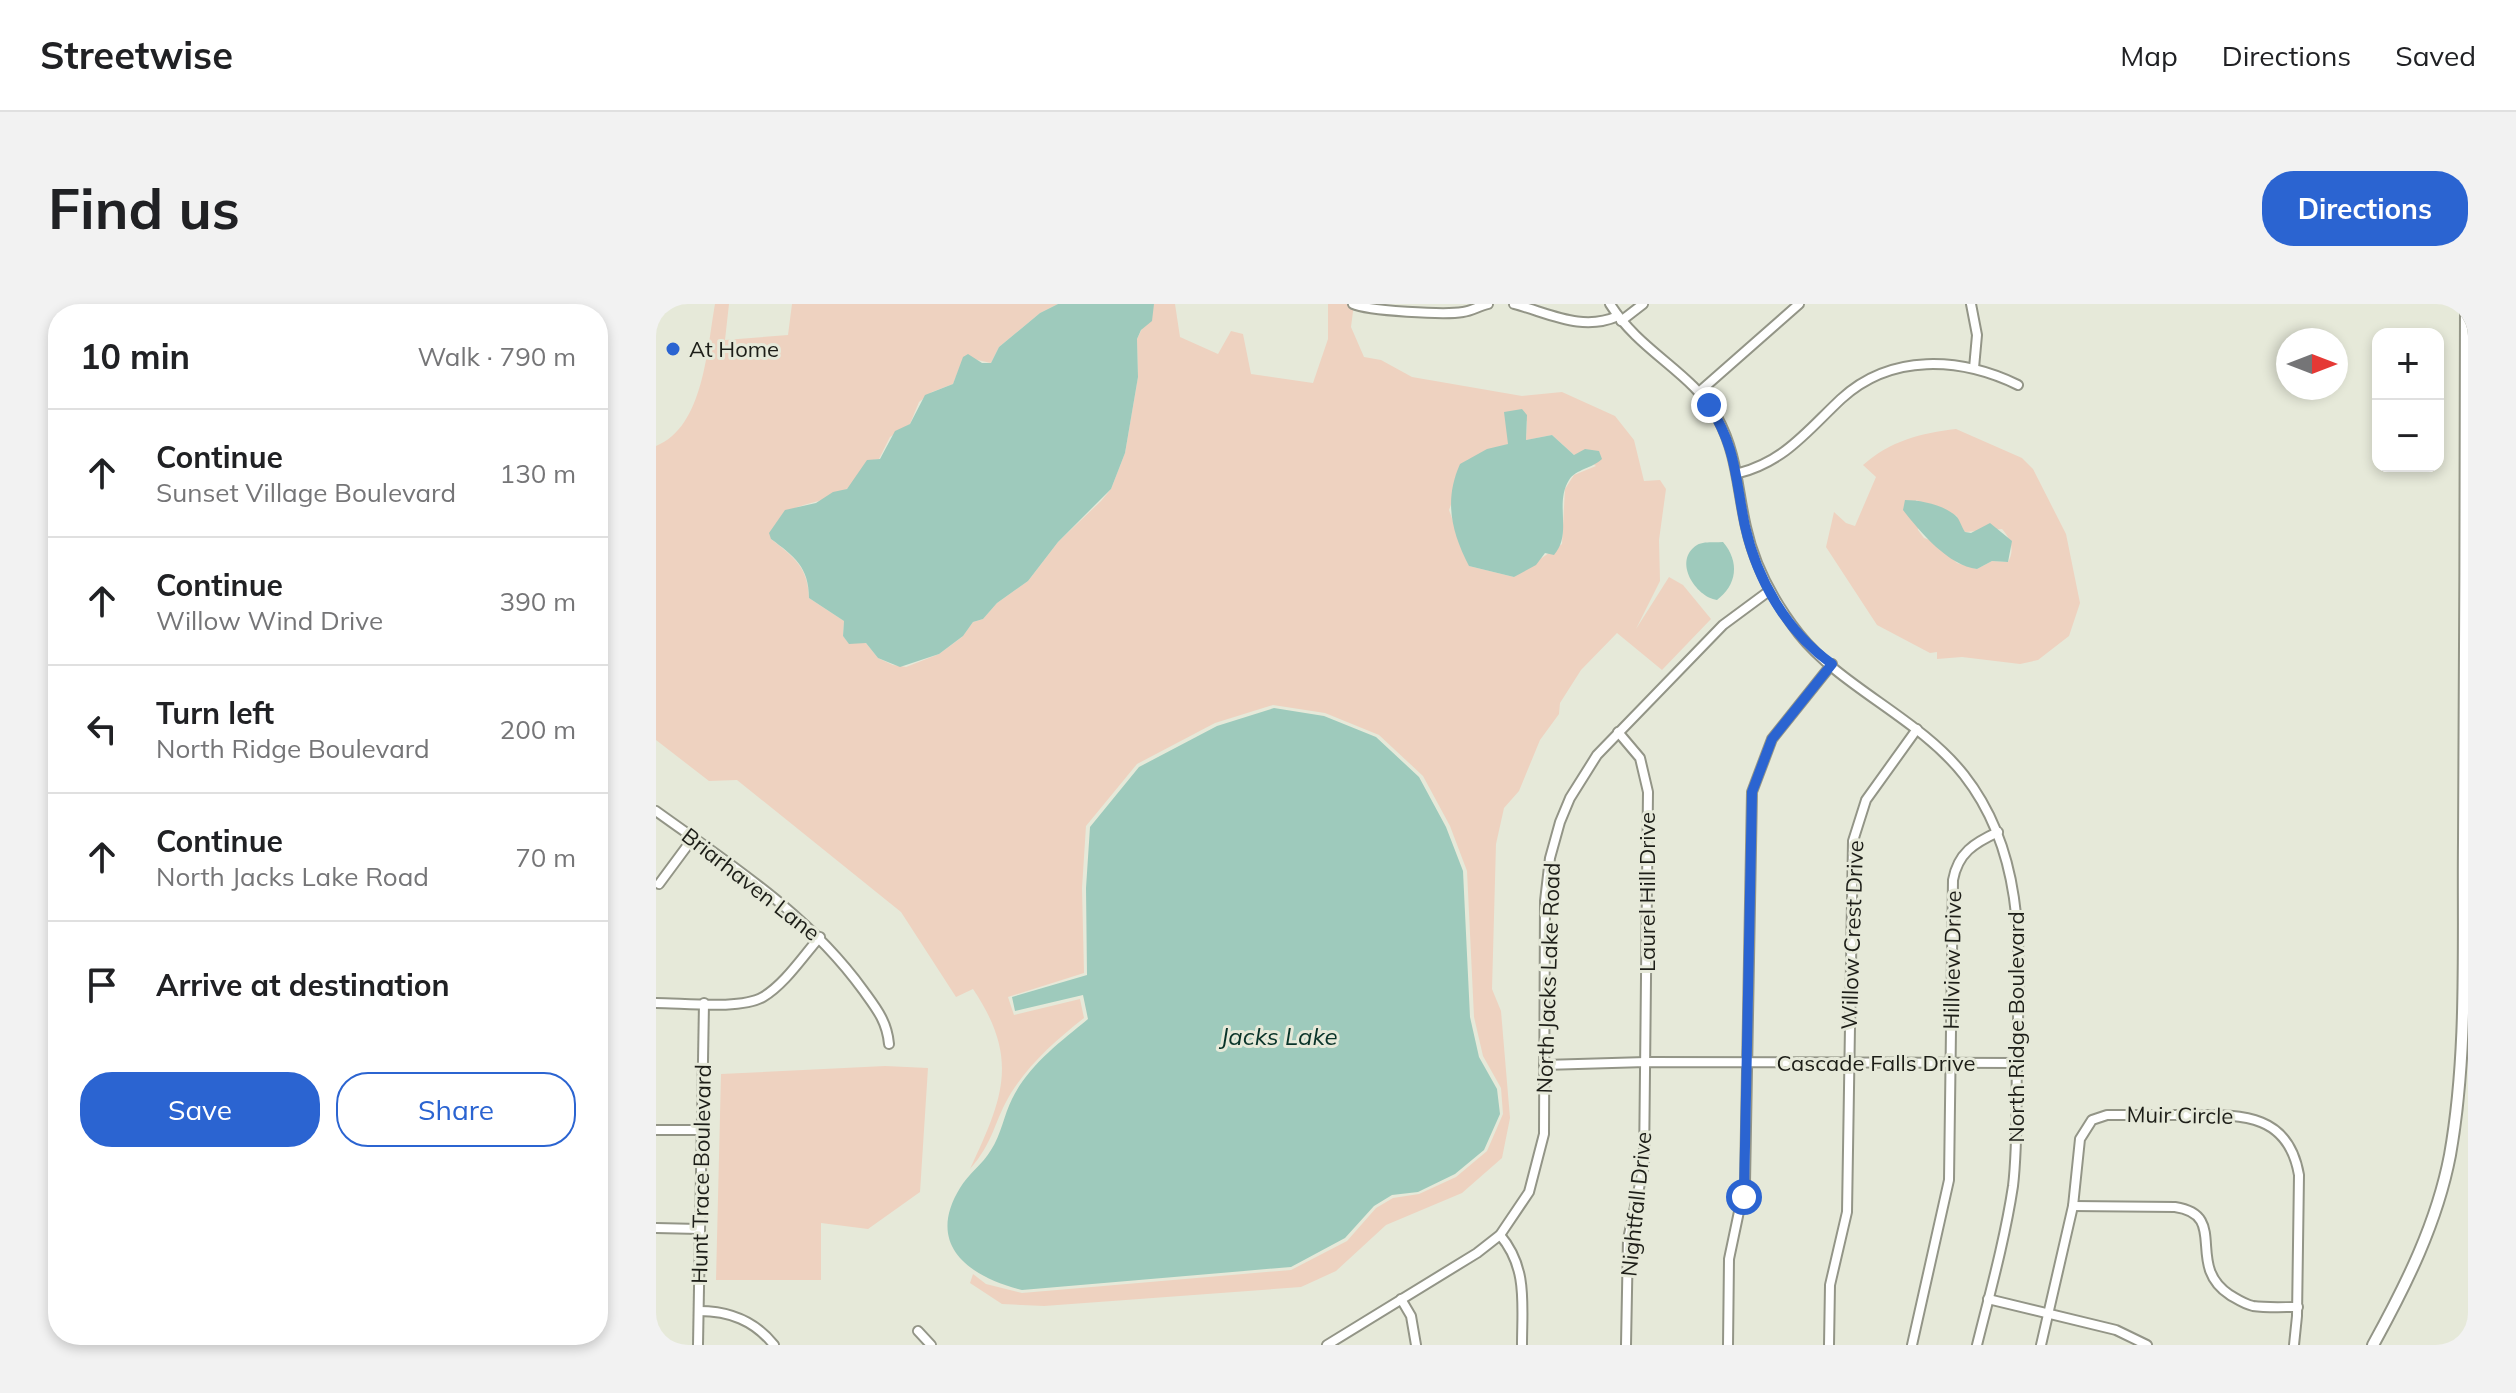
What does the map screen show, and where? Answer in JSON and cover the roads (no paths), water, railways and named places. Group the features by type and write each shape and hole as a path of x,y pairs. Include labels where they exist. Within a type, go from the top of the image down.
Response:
{"main road":[{"path":"2373,1345 2418,1258 2438,1200 2450,1158 2464,1069 2466,304"}],"street":[{"path":"1353,304 1377,310 1465,312 1488,304"},
{"path":"1514,304 1549,317 1593,325 1620,318 1643,304"},
{"path":"1610,304 1643,346 1699,392 1717,418 1739,473 1779,457 1807,435 1849,393 1878,376 1926,363 1974,368 2018,385"},
{"path":"1699,392 1799,304"},
{"path":"1971,304 1977,335 1974,368"},
{"name":"North Ridge Boulevard","path":"1739,473 1750,546 1769,591 1801,637 1917,729 1963,774 1998,832 2012,873 2017,913 2015,1170 1977,1345"},
{"name":"North Jacks Lake Road","path":"1327,1345 1500,1235 1529,1192 1539,1164 1544,1134 1545,901 1550,858 1570,798 1597,755 1618,732 1723,625 1769,591"},
{"path":"1728,1345 1729,1259 1745,1183 1752,792 1772,739 1832,664"},
{"name":"Willow Crest Drive","path":"1829,1345 1830,1285 1847,1212 1853,841 1866,800 1917,729"},
{"name":"Laurel Hill Drive","path":"1618,732 1640,758 1647,779 1646,1062"},
{"name":"Briarhaven Lane","path":"656,811 778,900 820,937 887,1024 889,1044"},
{"name":"Hillview Drive","path":"1912,1345 1948,1193 1954,871 1969,848 1998,832"},
{"path":"659,884 693,838"},
{"path":"656,1003 749,1002 765,996 820,937"},
{"name":"Hunt Trace Boulevard","path":"698,1345 704,1003"},
{"name":"Cascade Falls Drive","path":"1544,1065 1646,1062 2017,1063"},
{"name":"Nightfall Drive","path":"1626,1345 1628,1239 1644,1165 1646,1062"},
{"name":"Muir Circle","path":"2041,1345 2073,1206 2080,1139 2087,1125 2100,1117 2235,1115 2258,1119 2282,1136 2297,1164 2298,1307 2294,1345"},
{"path":"656,1130 701,1130"},
{"path":"2073,1206 2175,1207 2190,1210 2204,1227 2207,1268 2218,1287 2248,1305 2298,1307"},
{"path":"656,1228 699,1229"},
{"path":"1500,1235 1516,1256 1522,1273 1522,1345"},
{"path":"1401,1299 1411,1316 1416,1345"},
{"path":"1988,1299 2116,1330 2147,1345"},
{"path":"699,1311 737,1316 757,1328 774,1345"},
{"path":"918,1331 931,1345"}],"water":[{"path":"1058,304 1154,304 1152,321 1141,330 1137,339 1138,377 1125,453 1111,489 1058,542 1028,581 997,603 983,619 973,622 963,636 939,654 900,667 878,658 866,643 849,644 843,636 844,621 809,598 806,578 799,563 771,539 769,533 785,510 816,503 833,492 847,489 867,460 880,459 895,431 910,424 925,395 953,384 963,357 968,354 982,363 991,363 999,347 1040,313"},
{"path":"1522,409 1527,415 1526,440 1552,435 1574,455 1585,449 1599,451 1602,459 1569,480 1563,499 1562,537 1554,555 1545,553 1536,565 1514,577 1469,566 1454,528 1451,503 1460,464 1487,449 1508,444 1504,412"},
{"path":"1905,500 1925,502 1951,512 1965,532 1971,533 1990,523 2012,541 2008,562 1992,561 1977,569 1956,562 1936,547 1910,519 1903,510"},
{"path":"1723,542 1732,557 1734,573 1729,587 1717,600 1695,585 1687,569 1687,560 1697,545"},
{"name":"Jacks Lake","path":"1274,708 1324,716 1376,737 1419,777 1446,827 1463,871 1470,1017 1479,1057 1497,1089 1500,1114 1484,1150 1455,1174 1418,1192 1392,1195 1374,1206 1345,1238 1291,1267 1022,1290 985,1277 958,1256 950,1242 947,1226 950,1208 963,1183 994,1144 1012,1099 1027,1076 1088,1019 1083,995 1015,1011 1012,997 1087,975 1086,888 1090,827 1139,767 1217,726"}],"place":[{"name":"At Home","path":"673,349"}]}
